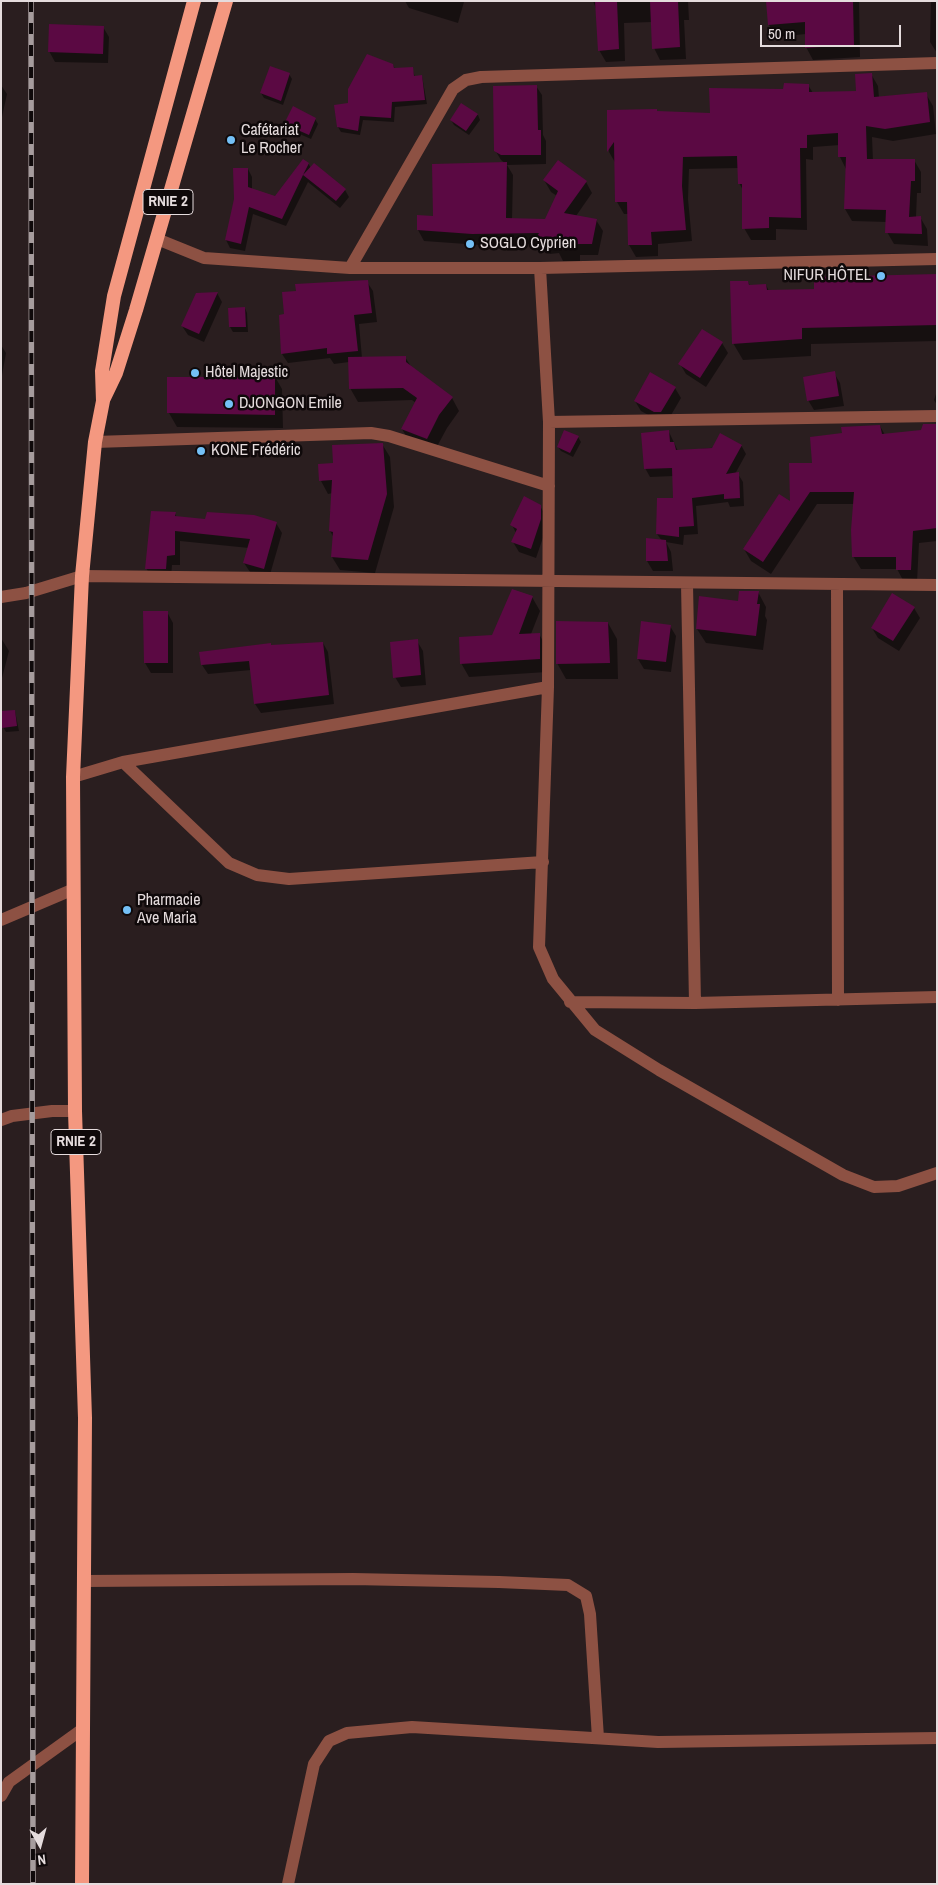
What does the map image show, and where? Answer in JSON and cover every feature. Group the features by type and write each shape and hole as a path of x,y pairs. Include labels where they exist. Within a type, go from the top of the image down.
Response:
{"highway":[{"name":"RNIE 2","path":"82,1884 86,1581 85,1418 75,1111 73,777 82,576 96,442 103,401 102,371 114,296 194,1"},
{"name":"RNIE 2","path":"103,401 116,373 226,1"}],"street":[{"path":"350,268 453,89 466,80 481,77 937,63"},
{"path":"157,239 204,258 350,268 540,268 937,259"},
{"path":"540,268 549,422 549,486 548,687 539,946 553,979 595,1030 659,1070 842,1175 874,1187 898,1186 937,1173"},
{"path":"549,422 937,416"},
{"path":"96,442 371,433 389,436 549,486"},
{"path":"1,597 26,593 82,576 937,586"},
{"path":"687,584 695,1003"},
{"path":"837,586 838,1000"},
{"path":"73,777 123,762 548,687"},
{"path":"123,762 229,863 257,875 289,879 543,862"},
{"path":"1,920 74,889"},
{"path":"570,1002 695,1003 937,997"},
{"path":"1,1120 12,1116 52,1111 75,1111"},
{"path":"86,1581 353,1579 568,1585 586,1596 590,1614 598,1738"},
{"path":"288,1884 314,1764 329,1740 347,1733 412,1727 658,1742 937,1738"},
{"path":"1,1796 9,1782 84,1728"}],"building":[{"path":"595,1 617,1 619,49 598,51"},
{"path":"650,1 678,1 680,47 652,49"},
{"path":"766,1 853,1 854,45 805,48 805,22 768,25"},
{"path":"49,24 104,26 103,54 48,52"},
{"path":"367,54 393,64 394,68 413,67 414,76 422,75 425,100 392,102 391,118 360,116 358,131 337,127 334,105 348,103 348,89"},
{"path":"270,66 290,73 281,101 260,93"},
{"path":"872,73 874,97 927,92 930,122 885,129 866,126 867,159 915,159 915,181 911,181 909,217 921,216 922,234 885,233 886,210 844,209 846,157 838,157 838,133 807,135 807,148 800,148 801,218 769,217 769,228 742,229 742,184 738,184 737,156 683,157 682,186 686,230 651,232 652,245 628,245 627,202 615,202 614,142 607,152 607,110 657,109 657,111 710,113 709,88 783,89 784,83 809,84 809,92 856,91 855,74"},
{"path":"537,85 538,130 541,130 541,155 501,155 494,151 493,86"},
{"path":"461,103 478,114 466,131 450,120"},
{"path":"293,106 316,118 309,135 284,124"},
{"path":"303,159 309,163 282,219 249,207 241,244 225,240 234,199 233,168 248,168 248,187 275,196"},
{"path":"558,160 587,181 564,213 597,219 592,244 574,244 574,250 556,250 554,242 543,243 536,238 539,233 472,234 417,230 417,215 433,216 432,164 507,162 506,218 545,219 558,191 543,180"},
{"path":"314,163 346,189 336,201 303,175"},
{"path":"937,274 937,325 802,328 802,339 732,344 730,281 748,281 749,285 766,284 767,290 814,289 814,277"},
{"path":"368,280 372,313 354,315 358,351 327,354 327,348 281,354 279,315 284,314 282,292 296,291 295,284"},
{"path":"218,292 199,334 181,326 196,293"},
{"path":"245,307 246,327 229,327 228,308"},
{"path":"702,329 723,342 700,378 678,364"},
{"path":"406,356 406,362 453,397 439,415 427,439 401,429 417,398 403,388 349,389 348,357"},
{"path":"835,371 839,396 807,401 803,377"},
{"path":"650,372 676,387 661,412 654,412 634,401"},
{"path":"247,374 275,374 275,415 167,413 167,377 247,377"},
{"path":"923,424 937,424 937,528 913,531 911,570 896,570 896,557 852,557 851,530 854,492 810,492 763,562 743,549 779,494 790,501 789,463 812,463 810,437 842,433 841,427 880,425 882,434 921,430"},
{"path":"564,430 579,436 570,453 557,447"},
{"path":"669,430 670,442 674,442 676,450 712,448 720,433 742,445 726,474 739,472 740,498 724,499 724,494 692,498 694,526 679,527 679,537 656,534 657,498 673,498 672,468 644,469 641,433"},
{"path":"383,443 387,494 368,560 331,557 333,532 329,531 332,480 319,481 318,464 333,463 332,445"},
{"path":"524,496 541,505 541,519 531,549 511,542 517,529 510,525"},
{"path":"151,511 176,512 175,516 205,519 207,512 254,515 277,522 264,569 243,563 250,539 175,531 175,555 167,556 166,569 145,569"},
{"path":"646,538 666,540 668,561 646,561"},
{"path":"512,589 533,596 519,634 540,633 540,659 460,664 459,637 492,635"},
{"path":"739,591 759,591 757,604 760,604 756,636 696,629 699,596 738,601"},
{"path":"892,593 915,607 893,641 871,628"},
{"path":"143,611 168,611 168,663 144,663"},
{"path":"556,621 608,622 610,663 556,664"},
{"path":"641,621 671,625 666,662 637,659"},
{"path":"418,639 421,675 393,678 390,642"},
{"path":"323,642 329,695 254,704 249,661 201,665 199,652 271,643 271,645"},
{"path":"15,710 17,726 2,728 1,711"}],"railway":[{"path":"31,1 33,1884"}],"place":[{"name":"Cafétariat Le Rocher","path":"231,140"},
{"name":"SOGLO Cyprien","path":"470,244"},
{"name":"NIFUR HÔTEL","path":"881,276"},
{"name":"Hôtel Majestic","path":"195,373"},
{"name":"DJONGON Emile","path":"229,404"},
{"name":"KONE Frédéric","path":"201,451"},
{"name":"Pharmacie Ave Maria","path":"127,910"}]}
